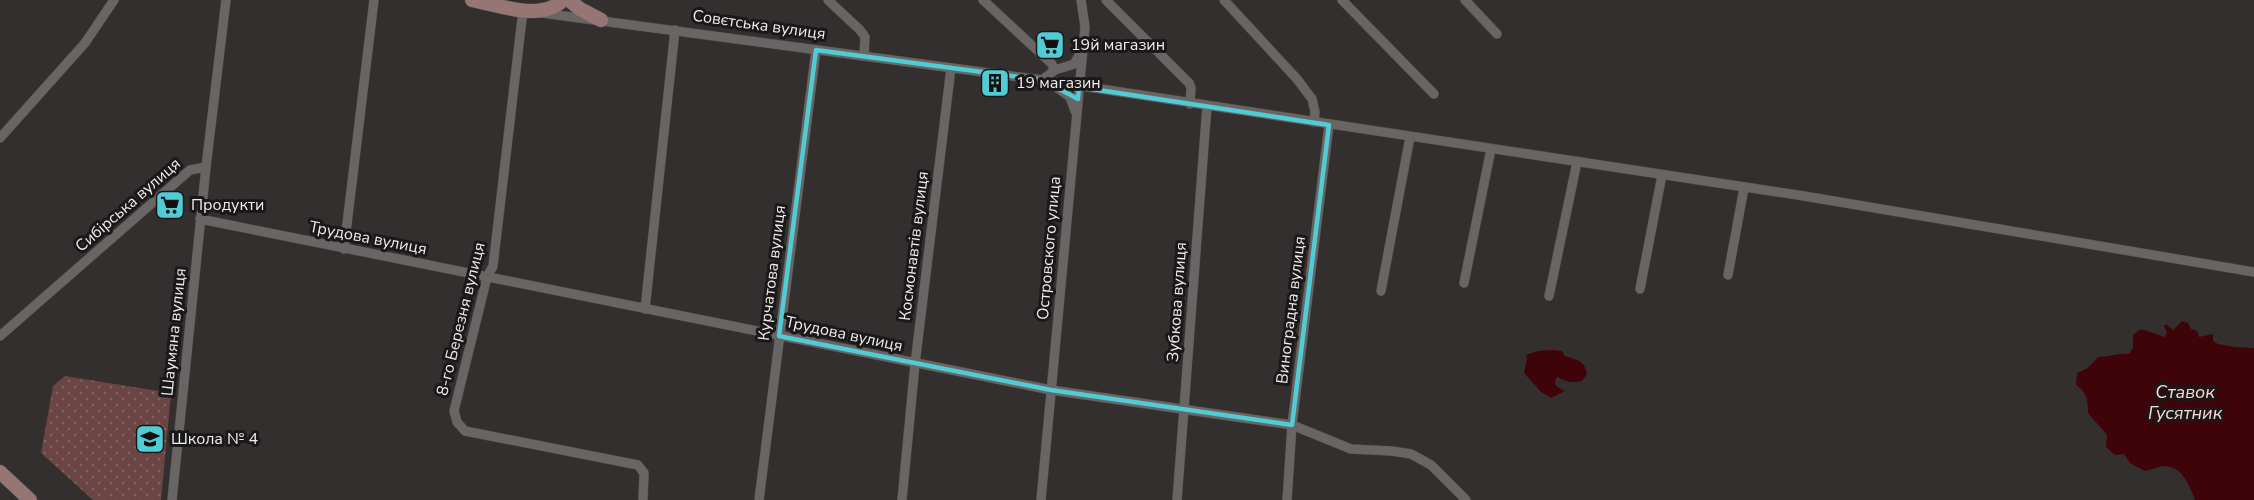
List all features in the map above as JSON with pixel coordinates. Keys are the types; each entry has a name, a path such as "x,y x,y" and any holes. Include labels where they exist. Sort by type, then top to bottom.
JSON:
{"street":[{"path":"0,138 85,43 114,0"},
{"name":"Сибірська вулиця","path":"0,336 190,170 206,167 226,0"},
{"path":"344,249 374,0"},
{"name":"Совєтська вулиця","path":"475,0 601,20 1042,80 1662,175 2254,272"},
{"path":"528,7 552,9 563,0"},
{"path":"569,0 580,9 601,20"},
{"path":"828,0 865,37 864,56"},
{"path":"983,0 1051,63 1055,70"},
{"name":"Островского улица","path":"1041,500 1085,27 1081,0"},
{"path":"1106,0 1189,83 1190,104"},
{"path":"1224,0 1312,99 1315,112 1314,122"},
{"path":"1342,0 1434,94"},
{"path":"1465,0 1497,34"},
{"name":"8-го Березня вулиця","path":"528,7 493,266 487,277 454,411 457,422 465,431 638,465 644,473 643,500"},
{"path":"645,309 675,30"},
{"path":"1076,122 1070,97 1063,90 1042,80 1055,70 1074,64 1083,49"},
{"name":"Курчатова вулиця","path":"759,500 816,50"},
{"name":"Космонавтів вулиця","path":"902,500 915,364 951,68"},
{"name":"Зубкова вулиця","path":"1177,500 1207,106"},
{"name":"Виноградна вулиця","path":"1287,500 1292,425 1329,125"},
{"path":"1382,291 1410,137"},
{"path":"1464,283 1491,149"},
{"path":"1549,296 1577,162"},
{"name":"Шаумяна вулиця","path":"172,500 206,167"},
{"path":"1640,289 1662,175"},
{"path":"1728,275 1744,188"},
{"name":"Трудова вулиця","path":"200,219 1051,390 1292,425 1350,448 1411,454 1431,465 1466,500"},
{"path":"0,472 30,500"}],"highlighted area":[{"path":"816,50 1042,80 1078,99 1079,87 1329,125 1292,425 1051,390 779,336"}],"shaded area":[{"path":"65,376 171,393 161,500 93,500 41,453 53,386"}],"water":[{"name":"Ставок Гусятник","path":"2182,321 2197,331 2199,337 2213,334 2213,341 2218,344 2254,348 2254,500 2195,500 2188,483 2176,469 2164,466 2145,471 2130,463 2124,454 2115,455 2106,447 2107,435 2088,413 2086,397 2076,385 2077,373 2088,368 2098,357 2129,354 2133,348 2133,335 2141,329 2165,337 2167,333 2164,326 2166,324 2173,330"},
{"path":"1552,350 1562,351 1565,356 1579,361 1587,374 1582,381 1578,382 1569,382 1557,377 1556,386 1565,391 1551,398 1541,392 1524,373 1526,355"}],"place":[{"name":"19й магазин","path":"1050,45"},
{"name":"19 магазин","path":"995,83"},
{"name":"Продукти","path":"170,205"},
{"name":"Школа № 4","path":"150,439"}]}
